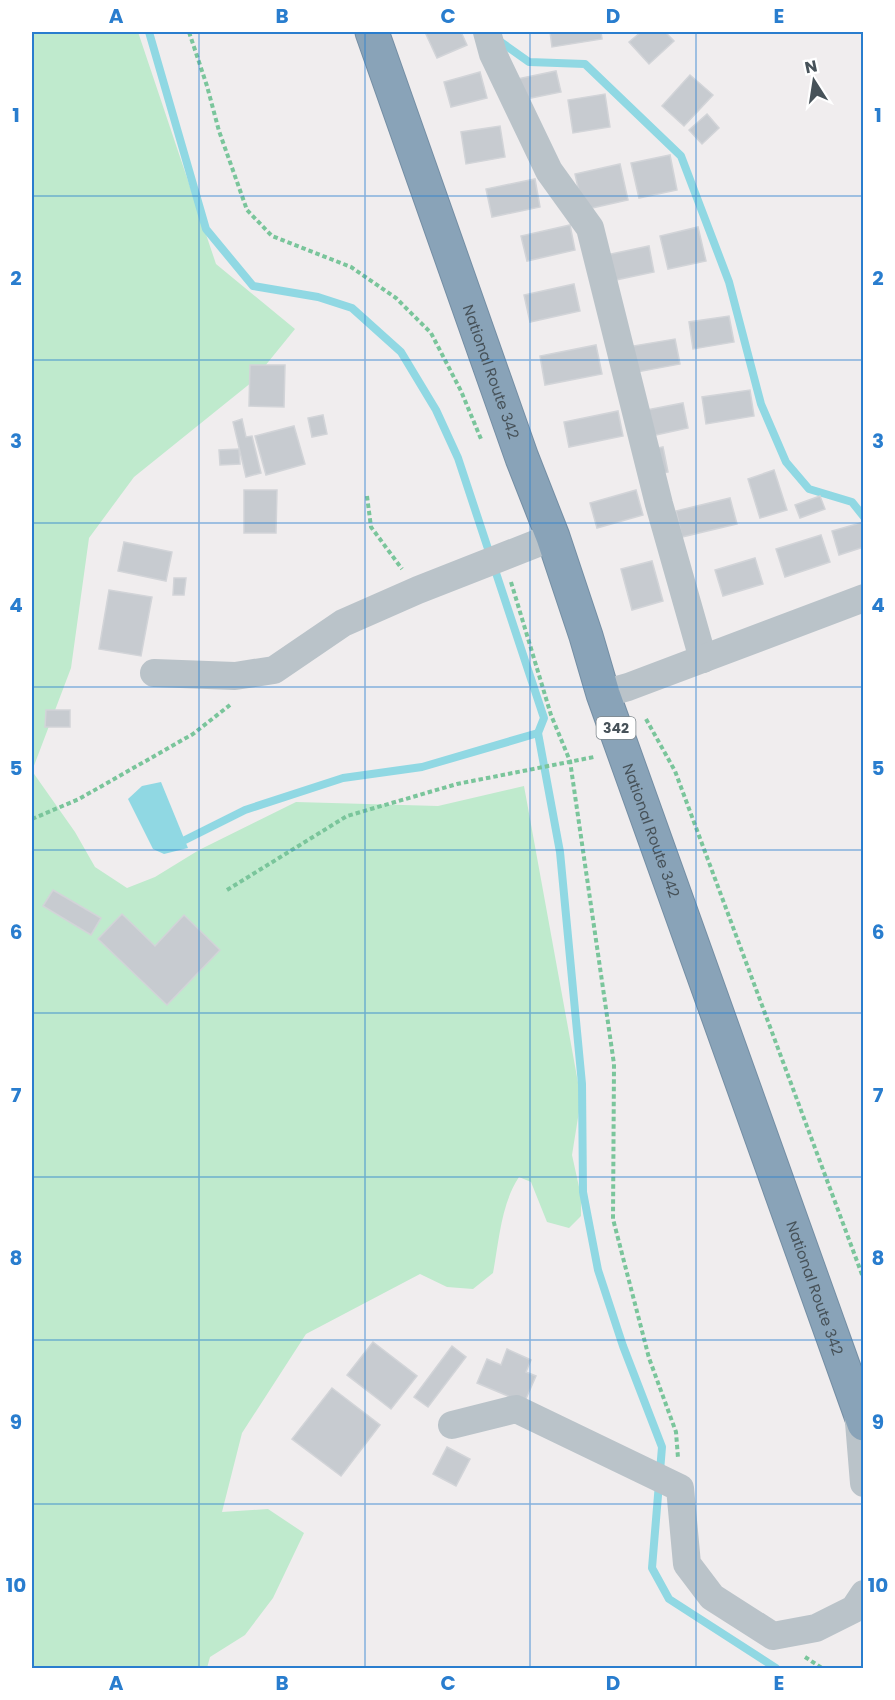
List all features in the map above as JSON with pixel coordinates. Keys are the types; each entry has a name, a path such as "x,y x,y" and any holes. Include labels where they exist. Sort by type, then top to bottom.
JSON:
{"highway":[{"name":"National Route 342","path":"372,32 522,458 553,537 586,636 615,690 625,753 862,1415"}],"street":[{"path":"487,32 493,54 549,171 590,228 656,492 703,659"},
{"path":"154,673 235,676 274,670 343,623 418,590 553,537"},
{"path":"615,690 864,598"},
{"path":"452,1425 516,1409 680,1488 687,1564 712,1597 773,1636 816,1628 854,1609 864,1594"},
{"path":"862,1415 864,1483"}],"path":[{"path":"189,32 219,131 247,210 272,236 351,267 396,298 431,333 461,391 485,449"},
{"path":"367,496 371,526 418,590"},
{"path":"503,557 551,714 570,761 615,1064 613,1219 649,1358 676,1432 680,1488"},
{"path":"615,690 675,771 864,1280"},
{"path":"32,819 79,799 193,734 238,699"},
{"path":"227,890 347,816 458,784 570,761 625,753"}],"green space":[{"path":"32,32 138,32 216,264 295,329 252,382 134,477 89,538 71,668 32,771"},
{"path":"32,771 75,832 95,867 127,888 155,877 199,850 296,802 438,806 524,786 581,1099 572,1155 581,1196 581,1216 569,1228 547,1222 531,1182 519,1177 504,1211 493,1273 473,1289 447,1287 420,1274 306,1334 242,1433 222,1512 268,1509 304,1533 273,1598 245,1635 210,1657 207,1668 32,1668"}],"water":[{"path":"161,782 188,848 164,854 153,849 128,799 142,786"}],"building":[{"path":"425,32 461,32 467,45 437,58"},
{"path":"550,32 601,32 602,39 552,47"},
{"path":"641,32 665,32 674,41 649,64 629,42"},
{"path":"556,71 561,92 521,100 517,79"},
{"path":"480,72 487,98 451,107 444,82"},
{"path":"690,75 713,95 684,126 662,106"},
{"path":"605,94 610,127 573,133 568,100"},
{"path":"707,114 719,128 702,144 689,130"},
{"path":"500,126 505,157 466,164 461,132"},
{"path":"670,155 677,190 639,198 631,163"},
{"path":"620,164 628,200 583,210 575,174"},
{"path":"535,179 540,207 492,217 486,189"},
{"path":"570,225 575,250 527,261 521,236"},
{"path":"698,227 706,261 668,269 660,236"},
{"path":"649,246 654,272 611,281 606,255"},
{"path":"574,284 580,311 530,322 524,295"},
{"path":"729,316 734,342 693,349 689,322"},
{"path":"675,339 680,364 632,373 627,347"},
{"path":"596,345 602,374 545,385 540,356"},
{"path":"250,365 285,365 284,407 249,406"},
{"path":"750,390 754,416 706,424 702,397"},
{"path":"683,403 688,428 642,438 636,412"},
{"path":"618,411 623,436 569,447 564,422"},
{"path":"323,415 327,434 312,437 308,418"},
{"path":"242,419 246,437 252,436 261,473 246,477 233,422"},
{"path":"294,426 305,464 266,475 255,436"},
{"path":"663,447 668,472 654,475 649,450"},
{"path":"239,449 240,464 220,465 219,450"},
{"path":"774,470 787,510 760,518 748,479"},
{"path":"244,490 277,490 276,533 244,533"},
{"path":"636,490 643,515 597,528 590,503"},
{"path":"820,496 825,509 800,518 795,505"},
{"path":"730,498 737,524 682,537 676,511"},
{"path":"864,522 864,547 839,555 832,531"},
{"path":"821,535 830,562 785,577 776,549"},
{"path":"124,542 172,552 166,581 118,571"},
{"path":"755,558 763,584 723,596 715,570"},
{"path":"652,561 663,601 632,610 621,569"},
{"path":"174,578 186,578 184,595 173,595"},
{"path":"109,590 152,597 141,656 99,649"},
{"path":"46,710 70,710 70,727 45,727"},
{"path":"53,890 101,918 91,935 43,906"},
{"path":"122,914 155,946 184,915 220,950 167,1005 98,939"},
{"path":"373,1342 417,1376 391,1409 347,1375"},
{"path":"452,1346 466,1357 428,1407 414,1397"},
{"path":"507,1349 531,1360 526,1372 536,1376 518,1417 502,1410 508,1396 477,1383 487,1359 501,1365"},
{"path":"332,1388 380,1425 341,1476 292,1439"},
{"path":"447,1447 470,1459 456,1486 433,1474"}],"waterway":[{"path":"149,32 206,229 253,286 318,297 352,308 401,352 436,410 458,458 544,718 538,733 560,852 582,1084 583,1192 598,1270 623,1346 662,1447 652,1568 669,1599 776,1668"},
{"path":"498,40 529,62 585,64 681,156 729,282 761,404 786,462 809,489 852,502 864,517"},
{"path":"185,840 245,810 343,778 422,767 538,733"}]}
